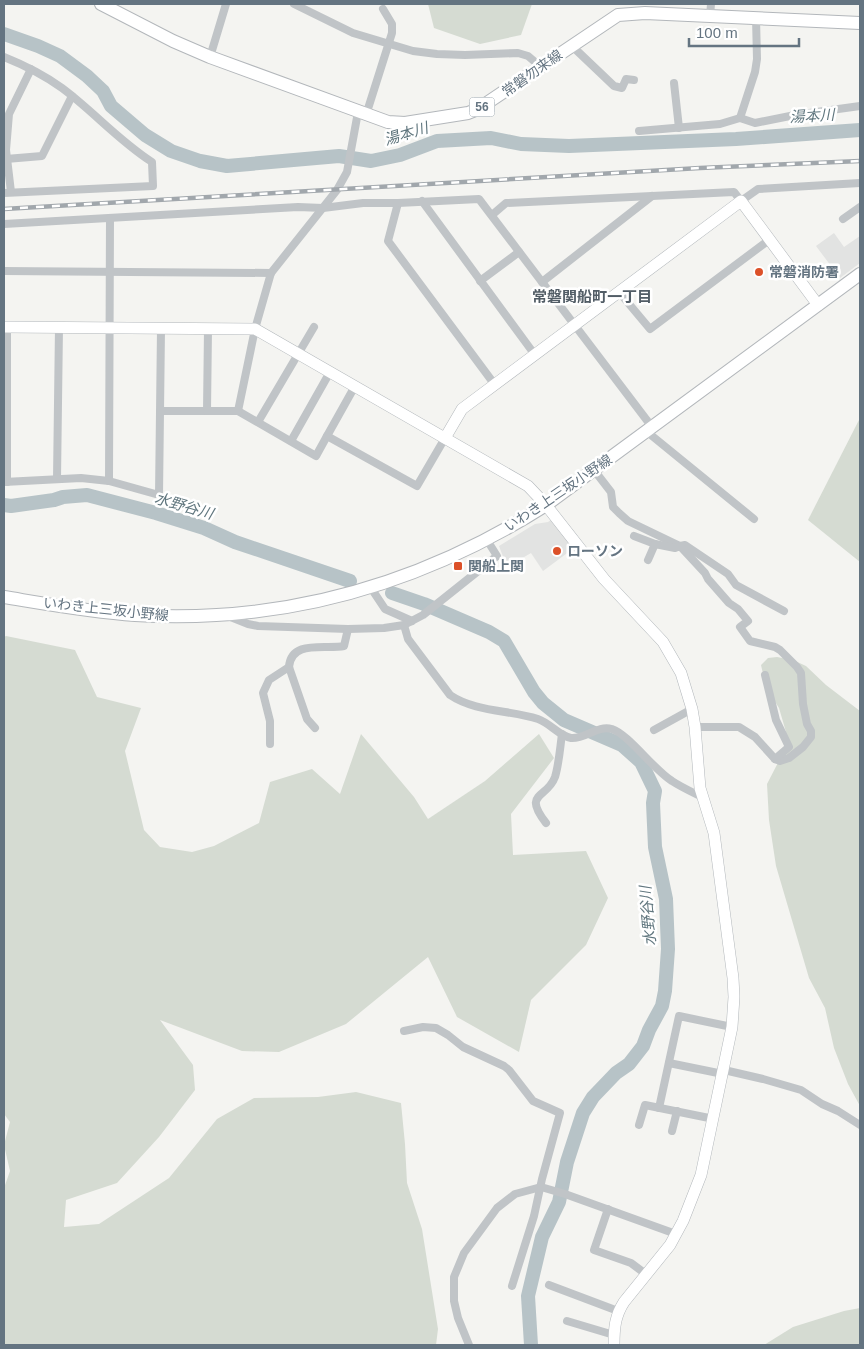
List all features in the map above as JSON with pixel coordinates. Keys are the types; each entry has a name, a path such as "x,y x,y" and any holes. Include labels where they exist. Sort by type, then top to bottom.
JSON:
{"main road":[{"name":"常磐勿来線","path":"101,4 173,41 210,57 362,114 396,123 468,113 491,102 618,15 711,10 756,18 860,23"},
{"name":"いわき上三坂小野線","path":"4,597 104,612 176,616 268,610 349,594 392,581 487,540 546,505 860,274"}],"street":[{"path":"210,57 226,4"},
{"path":"294,4 337,26 413,51 437,54 489,55 518,53 528,56 541,67"},
{"path":"238,411 255,329 271,273 337,190 347,172 352,142 392,34 392,24 383,9"},
{"path":"740,118 755,72 757,59 756,18"},
{"path":"572,46 614,86 622,88 626,79 634,80"},
{"path":"4,57 32,69 72,96 120,139 152,162 153,186 7,193 6,159 9,114 32,69"},
{"path":"674,83 679,128"},
{"path":"6,159 42,156 72,96"},
{"path":"639,131 720,124 740,118 754,123 794,115 860,106"},
{"path":"327,436 417,486 462,409 758,189 860,183"},
{"path":"492,216 506,204 734,192 818,305"},
{"path":"542,282 652,196"},
{"path":"4,224 298,207 323,208 363,203 479,199 575,325 649,429 754,519"},
{"path":"422,201 534,355"},
{"path":"398,203 388,241 495,385"},
{"path":"843,219 860,207"},
{"path":"109,481 110,218"},
{"path":"619,292 650,330 769,240"},
{"path":"480,281 520,252"},
{"path":"4,271 271,273"},
{"path":"160,329 161,411 158,495 109,481 81,478 5,482 6,327 255,329 528,486 546,505 604,579 663,642 681,673 692,709 698,776 702,797 714,833 733,978 732,1027 701,1175 676,1234 662,1256 618,1311 614,1323 614,1340 567,1321"},
{"path":"57,479 59,327"},
{"path":"258,422 314,327"},
{"path":"207,411 208,329"},
{"path":"291,441 330,372"},
{"path":"161,411 238,411 316,456 355,386"},
{"path":"594,470 611,492 613,507 618,513 628,521 680,546 705,573 729,604 738,609 748,621 740,627 750,641 780,650 797,666 801,673 803,704 811,737 803,747 789,758 780,761 775,759 755,737 739,727 695,727"},
{"path":"634,536 655,544 675,548 685,544 728,574 736,585 784,611"},
{"path":"224,614 258,626 348,629 384,628 404,625 424,615 497,556 487,540"},
{"path":"648,560 655,544"},
{"path":"371,588 385,608 412,621"},
{"path":"404,625 408,639 450,695 455,698 474,706 539,720 572,738 607,728 619,732 672,781 702,797"},
{"path":"270,744 270,721 263,693 269,680 288,667 292,657 304,648 344,646 348,629"},
{"path":"288,667 307,719 315,728"},
{"path":"765,675 776,720 789,747 775,759"},
{"path":"654,730 692,709"},
{"path":"546,823 537,811 536,801 538,796 554,779 562,734"},
{"path":"659,1108 679,1016 732,1027"},
{"path":"404,1031 429,1027 448,1035 463,1047 504,1066 533,1101 560,1113 534,1216 512,1286"},
{"path":"669,1063 763,1079 801,1090 822,1104 860,1124"},
{"path":"639,1125 645,1105 714,1119"},
{"path":"672,1131 677,1112"},
{"path":"469,1345 454,1302 454,1277 464,1253 497,1208 515,1194 541,1187 676,1234"},
{"path":"608,1210 594,1250 631,1263 647,1275"},
{"path":"550,1285 618,1311"}],"shaded area":[{"path":"428,4 532,4 521,35 480,44 434,28"},
{"path":"834,233 844,247 860,236 860,263 840,278 816,246"},
{"path":"860,418 860,562 808,520"},
{"path":"552,519 574,548 543,571 531,553 507,567 499,546 535,524 548,522"},
{"path":"4,637 75,650 97,697 141,708 125,751 144,830 160,847 192,852 214,846 259,823 270,782 312,769 340,794 361,734 414,797 428,819 485,781 539,734 554,758 511,814 513,855 586,851 608,898 586,945 531,1000 519,1052 457,1017 428,957 346,1024 279,1052 242,1051 160,1020 193,1065 195,1090 159,1137 117,1183 66,1200 64,1227 99,1224 169,1178 217,1119 254,1098 318,1097 356,1092 401,1103 407,1183 422,1229 438,1329 436,1345 4,1345 4,1188 10,1171 4,1145 10,1122 4,1114"},
{"path":"777,657 793,660 806,666 826,685 860,711 860,1106 848,1084 834,1048 825,1008 809,978 776,866 769,820 767,784 783,753 786,732 779,708 766,687 761,665 768,658"},
{"path":"860,1308 860,1345 764,1345 793,1327"}],"waterway":[{"name":"湯本川","path":"4,34 60,56 87,76 103,91 111,106 145,135 171,151 200,161 227,166 339,156 371,161 400,155 437,141 491,138 521,144 569,146 736,139 860,130"},
{"name":"水野谷川","path":"4,505 11,506 87,495 204,528 235,542 350,581"},
{"name":"水野谷川","path":"392,593 424,604 489,632 504,641 534,692 543,703 564,720 622,745 641,762 655,791 653,803 655,847 666,899 668,949 662,1006 643,1046 629,1064 616,1073 593,1097 583,1113 567,1162 559,1202 542,1237 528,1296 531,1345"}],"railway":[{"path":"4,209 700,168 860,161"}],"place":[{"name":"常磐消防署","path":"759,272"},
{"name":"ローソン","path":"557,551"},
{"name":"関船上関","path":"458,566"}],"district":[{"name":"常磐関船町一丁目","path":"592,297"}]}
